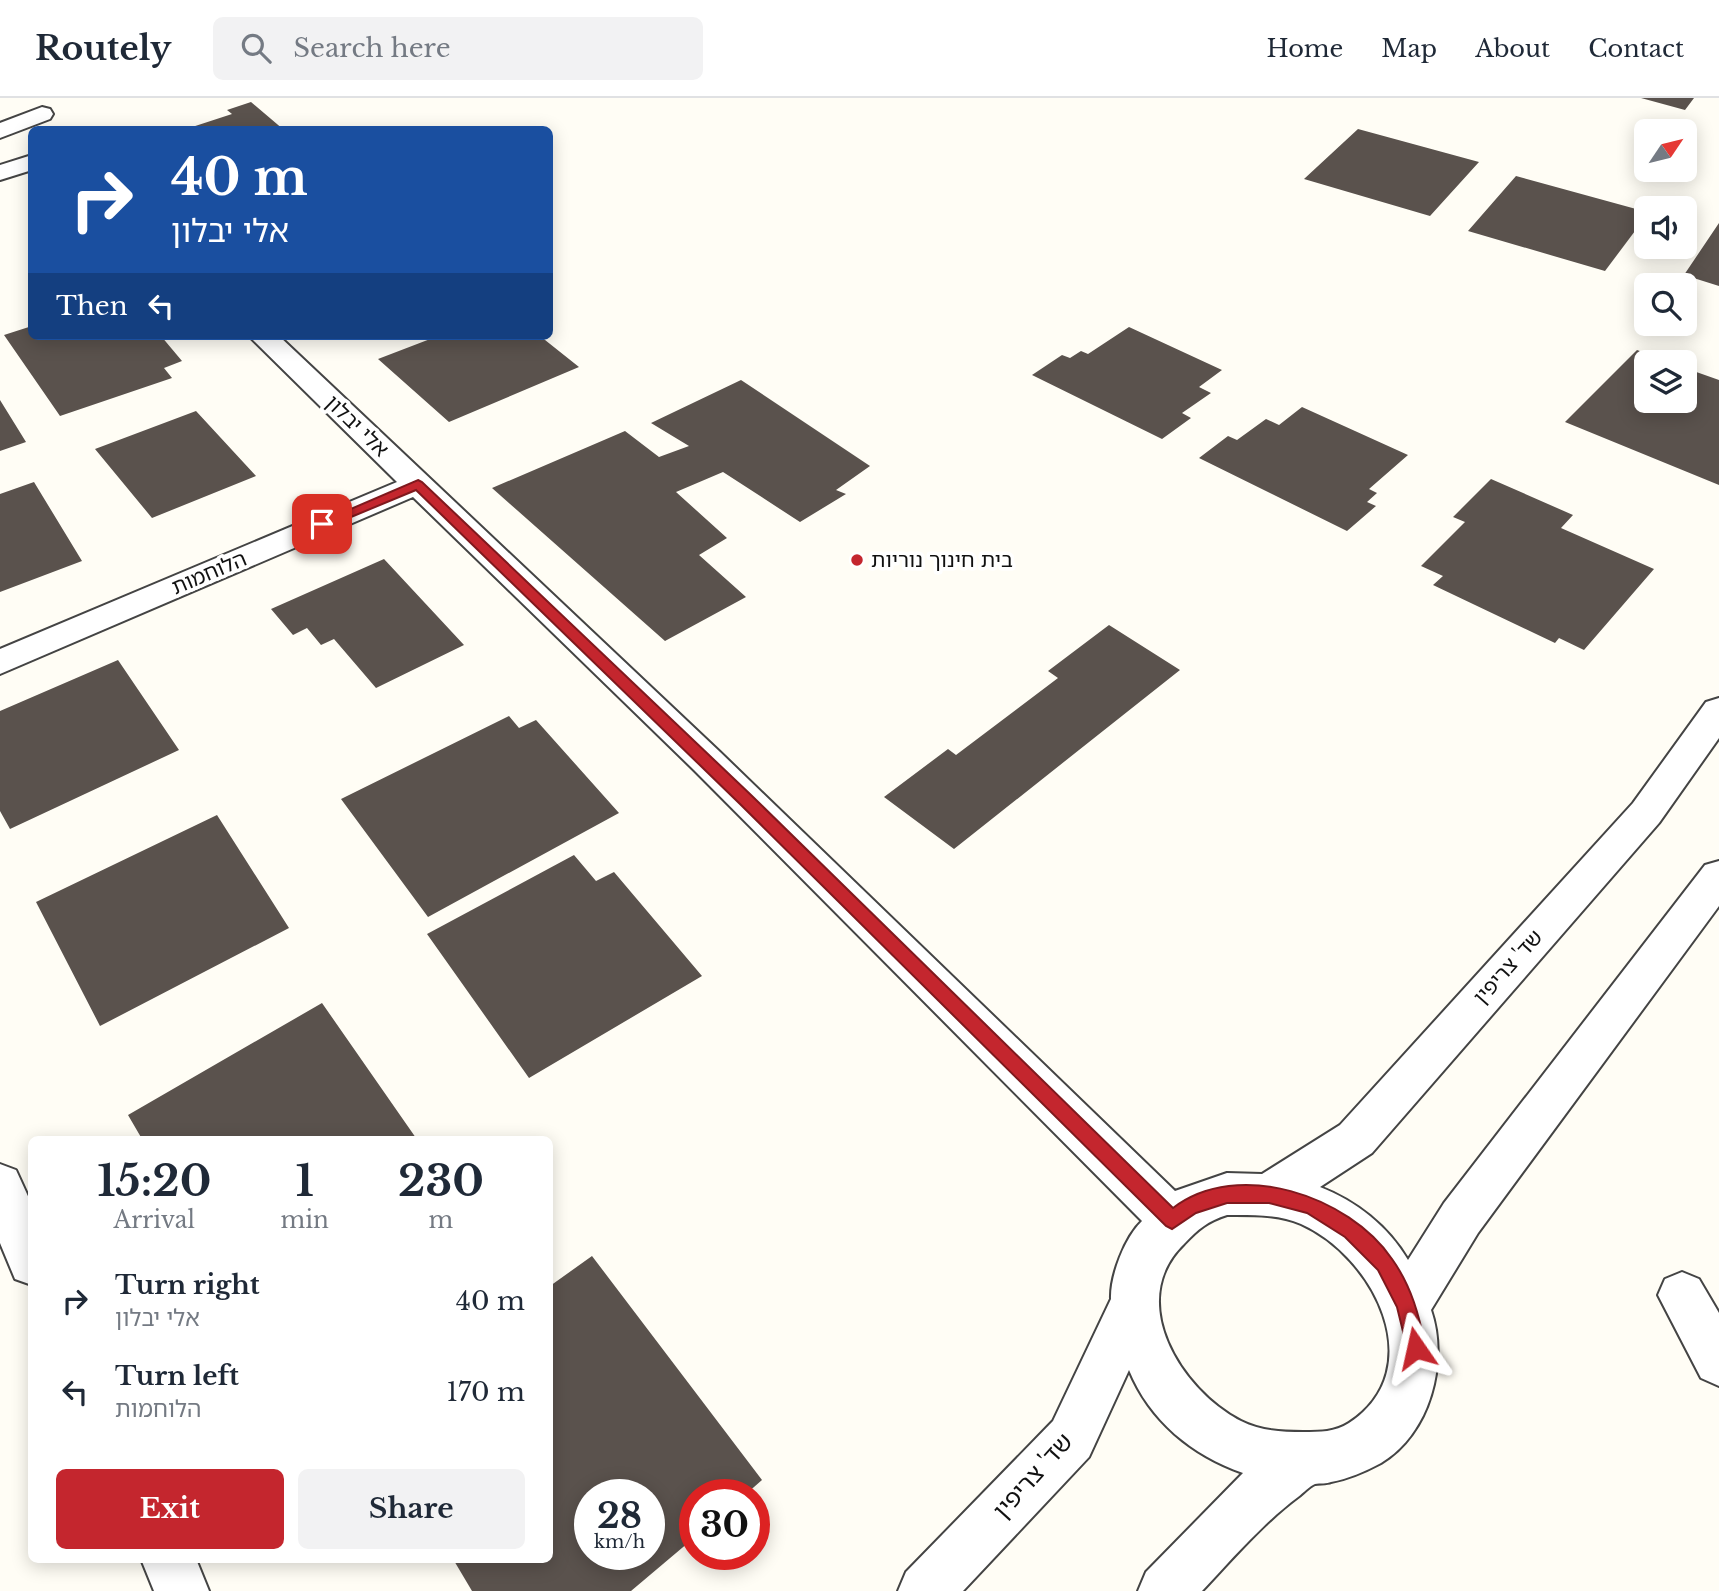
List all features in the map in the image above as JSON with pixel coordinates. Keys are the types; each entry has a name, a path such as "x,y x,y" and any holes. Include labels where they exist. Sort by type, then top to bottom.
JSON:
{"street":[{"path":"0,131 42,114"},
{"path":"0,173 28,163"},
{"name":"אלי יבלון","path":"267,340 746,800 1172,1220"},
{"name":"הלוחמות","path":"0,662 418,484"},
{"name":"שד' צריפין","path":"1269,1194 1356,1139 1646,813 1719,711"},
{"path":"1407,1305 1461,1218 1719,876"},
{"path":"0,1185 28,1253"},
{"path":"1227,1194 1269,1194 1312,1206 1352,1231 1385,1264 1407,1305 1416,1348 1409,1393 1385,1429 1348,1454 1302,1462 1252,1455 1205,1431 1167,1394 1142,1351 1133,1306 1140,1265 1160,1231 1190,1206 1227,1194"},
{"path":"1682,1295 1719,1361"},
{"name":"שד' צריפין","path":"925,1591 1072,1439 1133,1306"},
{"path":"1165,1591 1252,1499 1302,1462"},
{"path":"170,1563 182,1591"}],"building":[{"path":"1641,98 1694,98 1685,110"},
{"path":"251,102 279,126 195,126 232,114 227,110"},
{"path":"1358,129 1479,162 1430,216 1304,179"},
{"path":"1516,176 1634,208 1634,232 1605,271 1468,231"},
{"path":"1719,223 1719,286 1697,279 1697,273 1685,273"},
{"path":"28,327 28,340 164,340 182,361 164,368 172,378 60,416 4,335"},
{"path":"1129,327 1222,370 1199,387 1211,393 1182,413 1191,418 1162,439 1032,375 1062,355 1070,358 1081,351 1088,354"},
{"path":"428,340 545,340 579,367 449,422 378,359"},
{"path":"1634,353 1634,413 1697,413 1697,372 1719,380 1719,485 1565,422"},
{"path":"741,380 870,466 836,490 846,494 800,522 723,472 676,492 727,538 699,555 746,597 665,641 492,488 625,431 659,457 689,446 651,423"},
{"path":"0,400 26,442 0,451"},
{"path":"1302,407 1408,455 1369,489 1377,493 1367,502 1376,506 1347,531 1199,458 1228,436 1237,440 1266,419 1279,425"},
{"path":"196,411 256,476 152,518 95,449"},
{"path":"1491,479 1573,515 1561,528 1654,569 1584,650 1559,638 1555,643 1433,585 1443,576 1421,566 1465,522 1453,517"},
{"path":"34,482 82,561 0,592 0,494"},
{"path":"384,559 464,645 376,688 334,639 321,645 307,628 293,635 271,609"},
{"path":"1109,625 1180,670 954,849 884,797 948,749 956,755 1058,678 1048,671"},
{"path":"118,660 179,750 10,829 0,811 0,711"},
{"path":"509,716 519,728 536,720 619,813 428,917 341,799"},
{"path":"217,815 289,928 100,1026 36,902"},
{"path":"574,855 596,881 614,872 702,976 529,1078 427,934"},
{"path":"322,1003 415,1136 140,1136 128,1115"},
{"path":"592,1256 761,1479 679,1479 679,1550 665,1562 665,1479 574,1479 574,1570 656,1570 631,1591 472,1591 455,1563 553,1563 553,1284"}],"place":[{"name":"בית חינוך נוריות","path":"857,560"}],"route":[{"path":"322,524 418,484 1079,1125 1172,1220 1190,1206 1227,1194 1269,1194 1312,1206 1352,1231 1385,1264 1407,1305 1416,1348"}]}
